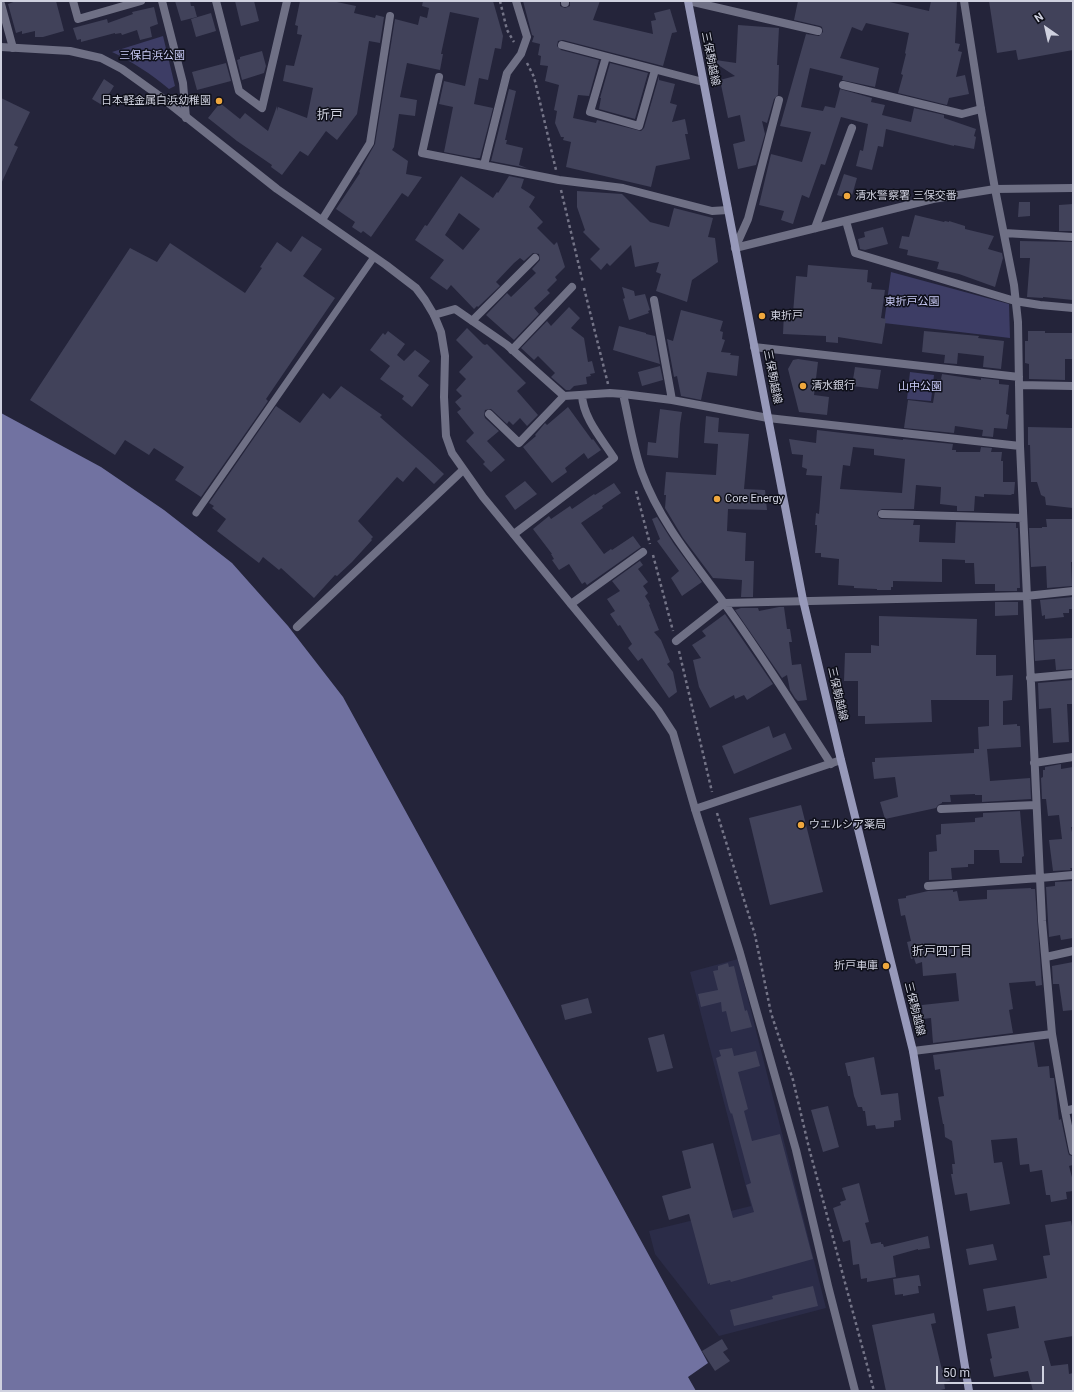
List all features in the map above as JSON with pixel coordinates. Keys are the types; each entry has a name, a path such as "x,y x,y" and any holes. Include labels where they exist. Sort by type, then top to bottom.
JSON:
{"main road":[{"name":"三保駒越線","path":"688,1 803,600 913,1051 969,1391"}],"street":[{"path":"73,1 78,19 141,1"},
{"path":"162,1 183,83 186,118"},
{"path":"216,1 239,91 262,108 287,1"},
{"path":"484,165 506,73 521,54 527,37 516,1"},
{"path":"688,1 818,31"},
{"path":"964,1 981,109 1016,301 1018,322 1020,446 1040,878 1052,1034 1069,1110 1073,1151"},
{"path":"2,8 13,48"},
{"path":"322,220 370,143 390,16"},
{"path":"562,45 703,82"},
{"path":"1,48 70,51 101,58 122,69 277,190 322,220 416,288 425,300 434,315 441,332 445,356 444,397 446,436 452,453 463,470 658,710 674,733 695,809 740,953 796,1150 828,1286 855,1391"},
{"path":"606,57 590,112 639,126 655,70"},
{"path":"439,77 422,153 559,180 622,188 712,211 728,210"},
{"path":"843,85 962,114 981,109"},
{"path":"735,248 748,219 779,100"},
{"path":"815,228 852,128"},
{"path":"735,248 933,199 995,189 1073,188"},
{"path":"846,220 855,253 1016,301 1040,306 1073,308"},
{"path":"1004,233 1073,237"},
{"path":"472,321 535,258"},
{"path":"512,350 572,287"},
{"path":"654,300 672,400"},
{"path":"434,315 455,309 512,350 564,396"},
{"path":"754,347 1019,381 1073,386"},
{"path":"489,414 518,443 564,396 610,393 672,400 768,418 1020,446"},
{"path":"623,394 642,473 660,511 688,554 774,675 831,764"},
{"path":"514,534 614,458 589,419 582,403 582,395"},
{"path":"298,627 463,470"},
{"path":"882,514 1023,518"},
{"path":"571,604 643,552"},
{"path":"676,641 724,603 1026,596 1073,591"},
{"path":"1030,678 1073,674"},
{"path":"1034,763 1073,757"},
{"path":"695,809 841,760"},
{"path":"941,809 1036,805"},
{"path":"928,886 1073,875"},
{"path":"1046,957 1073,952"},
{"path":"913,1051 1052,1034"}],"lane":[{"path":"196,513 374,257"}],"path":[{"path":"500,1 507,30 534,77 594,332 610,393"},
{"path":"636,491 676,641 714,803 755,935 771,1013 793,1080 809,1148 874,1391"}],"shaded area":[{"path":"1,413 101,467 164,510 232,563 288,626 343,697 708,1363 688,1377 696,1391 1,1391"},
{"path":"738,959 826,1308 719,1336 655,1254 649,1231 751,1206 690,972"}],"green space":[{"name":"三保白浜公園","path":"163,36 175,86 169,89 142,69 112,52"},
{"name":"東折戸公園","path":"891,272 1009,304 1010,338 884,323"},
{"name":"山中公園","path":"910,372 934,375 931,401 907,399"}],"building":[{"path":"16,1 56,1 64,31 43,37 35,37 35,31 22,34 22,31 16,33 8,4"},
{"path":"175,1 190,1 191,6 194,6 197,17 181,21"},
{"path":"235,1 254,1 259,21 241,26"},
{"path":"300,1 332,1 356,6 354,13 375,18 376,15 384,17 380,43 369,41 357,114 337,140 326,131 308,156 300,151 282,175 271,167 272,165 237,141 208,118 220,103 240,119 245,113 268,131 277,106 278,111 278,107 307,118 313,88 283,81 286,65 294,66 302,35 297,34 298,26 295,25"},
{"path":"423,1 493,1 503,36 501,49 495,48 488,80 479,78 474,104 493,108 480,158 444,152 453,107 439,104 444,81 465,86 479,18 450,12 441,54 443,54 440,70 407,63 400,97 417,100 415,116 399,114 394,147 392,150 408,161 406,174 422,177 408,197 402,193 371,237 363,231 361,233 352,227 355,222 336,209 360,173 359,172 375,144 395,19 418,25 420,16 427,18 429,8 422,6"},
{"path":"523,1 560,1 560,6 565,8 570,6 570,1 600,1 593,20 653,34 651,21 656,20 654,13 670,9 677,32 672,33 663,66 563,40 558,41 557,46 561,50 599,60 589,96 578,95 573,118 596,123 597,120 641,131 644,128 659,76 659,80 675,84 670,103 677,105 672,122 685,119 688,134 685,134 690,159 656,166 651,187 566,167 571,142 563,140 564,137 561,137 555,123 557,111 554,110 559,85 545,81 548,66 540,65 541,56 538,55 540,44 532,42 534,36 532,35"},
{"path":"798,1 885,1 929,11 931,1 957,2 955,43 960,44 958,51 962,52 956,77 965,75 969,94 949,98 947,105 898,93 903,75 901,74 909,33 866,23 862,31 852,27 840,58 879,68 875,87 842,80 843,76 810,68 801,107 823,111 825,106 835,108 840,89 872,98 871,102 885,105 882,115 911,122 914,108 944,115 944,118 976,129 974,136 976,137 974,149 954,146 886,129 883,147 878,146 872,170 856,166 860,150 863,151 868,124 841,117 825,165 821,164 809,198 802,195 793,224 781,220 784,211 759,205 771,154 802,162 811,132 780,126 806,34 819,36 823,32 822,27 820,26 794,20"},
{"path":"989,1 1073,1 1073,50 1018,60 1016,50 997,53"},
{"path":"154,7 158,24 150,27 152,37 140,40 137,30 122,35 121,33 115,33 81,42 81,39 77,40 73,28 107,19 108,23 133,14 132,12"},
{"path":"211,13 216,31 196,37 191,19"},
{"path":"738,25 779,28 777,65 779,65 778,95 774,99 767,123 762,121 765,134 756,165 738,169 733,144 745,141 740,115 728,118 720,80 735,76 709,59 736,63"},
{"path":"262,51 266,66 264,73 242,80 237,60 240,59 240,57"},
{"path":"226,63 231,81 197,90 192,72"},
{"path":"610,63 648,73 635,119 599,109 600,98"},
{"path":"104,79 114,86 102,105 92,99"},
{"path":"509,89 516,91 505,140 507,140 506,144 523,148 519,165 527,168 491,161"},
{"path":"1,98 30,112 14,145 18,147 1,184"},
{"path":"844,174 857,178 851,199 837,195"},
{"path":"461,176 493,198 509,176 524,179 521,188 535,197 529,207 543,222 537,228 554,245 557,242 565,267 555,277 557,280 547,290 550,293 534,308 539,314 514,340 486,315 507,293 511,297 536,273 532,269 540,260 539,254 533,253 524,261 520,258 514,263 496,282 500,286 474,309 451,285 447,290 430,278 444,260 415,240 425,225 427,226","holes":["459,213 480,229 463,250 445,235"]},
{"path":"577,191 622,194 650,222 669,227 674,208 713,218 708,237 715,238 718,262 692,280 687,302 656,291 661,274 656,272 659,262 635,267 631,245 610,266 607,263 601,270 590,259 600,249 583,232 585,230 577,207"},
{"path":"1019,202 1030,202 1030,216 1018,217"},
{"path":"1073,204 1073,231 1059,231 1059,205"},
{"path":"915,215 944,222 949,221 965,226 965,229 994,236 988,249 1002,253 1003,258 995,287 959,274 937,269 939,262 907,255 908,250 899,248 902,236 909,237"},
{"path":"883,227 888,244 865,250 860,249 858,239 865,237 864,232"},
{"path":"302,236 322,249 303,276 335,298 266,399 268,401 201,497 175,480 184,467 154,448 149,455 125,440 115,455 30,400 130,248 157,262 170,243 245,293 277,242 291,252"},
{"path":"1020,241 1073,242 1073,300 1027,297 1030,258 1020,258"},
{"path":"808,265 868,270 867,282 872,283 871,289 885,290 881,318 886,319 882,344 838,337 838,343 826,342 826,336 783,334 784,312 793,313 796,276 807,277"},
{"path":"622,287 634,291 635,296 645,294 650,310 648,311 649,313 629,320 623,299 625,298"},
{"path":"569,307 580,318 571,328 584,338 588,362 592,361 595,373 586,377 587,384 574,386 570,390 566,390 551,377 555,373 538,356 534,360 521,348 547,321 551,326"},
{"path":"681,310 723,321 720,331 723,332 722,339 725,340 721,352 739,356 737,376 707,372 701,400 681,396 677,376 674,377 667,339 673,341"},
{"path":"619,326 655,336 660,364 613,350"},
{"path":"467,328 483,344 487,344 526,383 517,391 538,415 527,426 520,418 513,425 509,421 507,424 491,409 485,410 485,418 499,431 487,441 505,460 491,472 483,464 485,462 466,441 474,433 457,412 461,409 455,402 462,396 456,390 466,379 459,372 473,357 456,340"},
{"path":"388,331 405,344 397,355 404,361 415,350 430,361 418,376 429,385 412,407 402,399 404,396 380,379 390,366 370,350 383,333 385,335"},
{"path":"924,331 979,336 978,338 1004,341 1001,369 983,367 984,356 958,353 957,364 944,363 945,355 922,352"},
{"path":"1028,331 1045,331 1045,333 1073,333 1072,359 1065,359 1065,380 1029,379 1029,364 1025,363 1025,341 1028,341"},
{"path":"798,359 818,362 814,395 829,397 827,415 799,412 788,369 793,360"},
{"path":"660,366 663,380 642,386 638,372"},
{"path":"855,367 881,370 878,389 852,386"},
{"path":"942,374 981,380 981,378 999,380 999,384 1009,385 1006,414 1009,415 1007,429 994,428 993,437 982,436 983,430 955,426 954,433 904,428 908,400 933,403 937,379 941,379"},
{"path":"341,386 382,415 380,417 444,474 434,484 416,467 403,482 397,477 358,521 373,537 371,539 372,540 352,562 337,576 335,575 314,598 281,568 279,570 263,557 259,563 217,531 226,519 212,508 214,506 209,503 276,406 300,423 323,393 330,399"},
{"path":"568,407 601,450 588,459 584,453 565,468 567,472 552,483 523,447 536,436 535,435 545,423 547,425"},
{"path":"660,409 682,412 678,458 647,455 648,442 656,443"},
{"path":"706,416 719,418 718,432 749,434 744,489 765,490 767,510 728,509 727,531 746,533 745,561 754,561 753,597 741,597 742,580 713,578 683,538 665,508 666,495 664,495 666,472 716,475 718,444 704,443"},
{"path":"1028,427 1073,428 1073,508 1046,505 1045,497 1041,495 1037,482 1031,482"},
{"path":"817,430 953,444 952,450 956,450 956,452 980,452 981,447 992,448 991,452 1002,452 1001,461 1003,461 1003,482 1015,482 1014,494 984,494 984,497 975,496 974,511 957,511 957,506 940,504 941,487 916,485 914,509 882,509 878,511 877,514 881,519 914,520 913,525 920,525 919,542 955,543 956,522 1016,523 1016,528 1018,528 1020,588 1017,588 1017,591 995,591 995,584 975,584 974,563 965,563 965,560 942,559 942,582 893,581 893,587 891,587 891,590 854,588 854,586 838,585 839,559 821,557 821,553 815,553 817,529 817,525 815,525 816,513 819,514 822,476 806,475 807,469 802,467 803,455 792,454 789,439 816,443","holes":["853,447 874,449 874,455 905,459 902,493 840,489 843,465 850,466"]},
{"path":"525,481 537,494 515,510 505,496"},
{"path":"614,483 621,493 581,523 604,554 633,536 641,547 587,585 585,582 582,584 569,564 559,570 552,560 554,559 552,554 533,529 549,516 551,519 570,506 572,509"},
{"path":"657,517 674,544 702,582 682,596 671,578 679,571 657,541 660,539 652,519"},
{"path":"1046,519 1073,519 1073,562 1071,562 1072,586 1047,588 1046,566 1031,567 1029,528 1047,527"},
{"path":"641,560 640,561 643,565 638,569 648,582 643,586 648,593 645,596 650,604 649,605 659,630 654,632 661,640 670,662 667,664 673,672 677,692 669,698 642,658 638,661 628,648 632,644 620,625 618,626 610,614 615,611 607,599 620,591 612,581"},
{"path":"1073,597 1073,609 1069,609 1069,613 1063,613 1064,617 1045,619 1045,615 1042,616 1040,600"},
{"path":"995,602 1018,602 1018,615 995,616"},
{"path":"784,607 787,629 790,629 792,642 789,642 792,665 801,664 807,700 798,701 795,698 790,690 787,675 782,678 735,610 741,608 758,608 759,611"},
{"path":"725,614 773,684 747,700 744,695 735,699 734,695 710,708 699,687 693,660 701,658 692,645 706,636 702,631"},
{"path":"879,616 977,619 976,655 996,655 996,676 1013,675 1012,700 1003,701 1003,725 1017,724 1017,726 1020,726 1021,747 987,749 990,781 1030,778 1031,799 982,802 982,795 950,795 951,802 942,802 936,808 885,819 880,802 898,797 895,777 874,779 872,762 875,762 875,758 974,753 974,749 979,749 978,727 989,726 989,700 931,700 932,722 865,724 865,716 858,716 858,681 844,681 845,653 871,653 871,645 879,646"},
{"path":"1073,638 1073,669 1056,670 1055,659 1035,661 1034,640"},
{"path":"1073,680 1073,704 1067,704 1069,742 1053,743 1051,708 1039,709 1038,683"},
{"path":"769,726 773,738 785,733 792,749 734,774 722,746"},
{"path":"1061,764 1061,769 1073,767 1073,827 1071,827 1073,837 1073,868 1070,868 1071,870 1053,871 1049,840 1062,839 1059,815 1048,816 1046,799 1042,799 1041,778 1043,777 1043,770 1045,770 1045,767"},
{"path":"801,805 823,892 770,905 749,818"},
{"path":"1020,811 1024,856 1022,857 1022,863 1000,863 999,850 974,850 974,864 968,864 968,867 951,868 952,879 929,880 929,852 937,851 936,835 941,834 941,824 975,822 975,818 983,817 983,813"},
{"path":"1072,881 1073,938 1061,940 1060,935 1049,937 1046,887 1055,886 1055,882"},
{"path":"1035,889 1042,985 1036,986 1035,981 1009,983 1013,1009 1009,1010 1013,1033 933,1043 931,1018 923,1019 922,1005 959,1001 956,973 923,976 922,962 916,964 914,958 911,959 907,942 911,941 905,915 901,916 898,899 928,891 953,890 953,892 957,891 959,901 987,899 987,890"},
{"path":"1073,962 1073,1010 1063,1011 1059,984 1053,984 1052,966"},
{"path":"728,963 729,967 734,966 745,1011 747,1010 752,1027 731,1032 726,1011 722,1012 721,1002 701,1007 698,994 718,990 713,971 718,970 718,966"},
{"path":"588,998 592,1013 565,1020 561,1005"},
{"path":"664,1034 673,1068 657,1072 648,1038"},
{"path":"1034,1042 1038,1067 1049,1066 1050,1078 1054,1078 1059,1120 1061,1119 1069,1155 1073,1156 1073,1165 1069,1166 1073,1181 1073,1191 1066,1192 1067,1199 1051,1202 1050,1195 1046,1195 1042,1170 1030,1172 1029,1164 1020,1165 1017,1138 991,1140 994,1163 1002,1162 1010,1204 970,1211 967,1193 955,1195 951,1174 953,1174 952,1164 955,1164 952,1141 945,1137 944,1124 938,1097 944,1096 940,1069 935,1070 933,1055"},
{"path":"732,1048 734,1056 756,1051 760,1066 738,1072 748,1109 744,1111 752,1141 780,1134 813,1259 731,1282 730,1280 710,1285 710,1283 708,1284 689,1214 669,1220 662,1196 691,1188 682,1151 713,1143 733,1218 754,1212 746,1185 751,1183 732,1113 731,1114 729,1109 716,1058 721,1056 719,1050"},
{"path":"874,1057 881,1095 898,1093 901,1120 894,1121 894,1127 876,1129 875,1125 867,1126 865,1111 863,1111 862,1107 858,1107 850,1076 848,1076 845,1063"},
{"path":"828,1106 839,1147 823,1152 811,1110"},
{"path":"859,1183 869,1222 865,1223 871,1244 881,1242 884,1247 928,1236 930,1248 918,1249 893,1256 896,1277 867,1282 867,1278 861,1279 859,1264 853,1265 850,1240 843,1242 833,1208 841,1205 840,1202 846,1200 842,1188"},
{"path":"1071,1221 1073,1232 1073,1336 1044,1341 1051,1366 1068,1364 1069,1374 1073,1373 1073,1391 1033,1391 1028,1371 994,1377 987,1334 1019,1328 1015,1306 987,1311 983,1289 1047,1278 1043,1256 1050,1255 1045,1225"},
{"path":"993,1244 997,1260 969,1265 966,1249"},
{"path":"919,1275 921,1286 918,1286 919,1293 903,1296 903,1294 895,1295 893,1279"},
{"path":"813,1286 818,1306 734,1326 730,1310 773,1299 772,1296"},
{"path":"934,1313 936,1323 931,1324 942,1370 947,1369 950,1381 944,1382 945,1389 936,1391 886,1391 872,1325"},
{"path":"722,1339 728,1349 723,1352 730,1361 715,1371 702,1351"}],"place":[{"name":"日本軽金属白浜幼稚園","path":"219,101"},
{"name":"清水警察署 三保交番","path":"847,196"},
{"name":"東折戸","path":"762,316"},
{"name":"清水銀行","path":"803,386"},
{"name":"Core Energy","path":"717,499"},
{"name":"ウエルシア薬局","path":"801,825"},
{"name":"折戸車庫","path":"886,966"}],"district":[{"name":"折戸","path":"330,116"},
{"name":"折戸四丁目","path":"942,952"}]}
